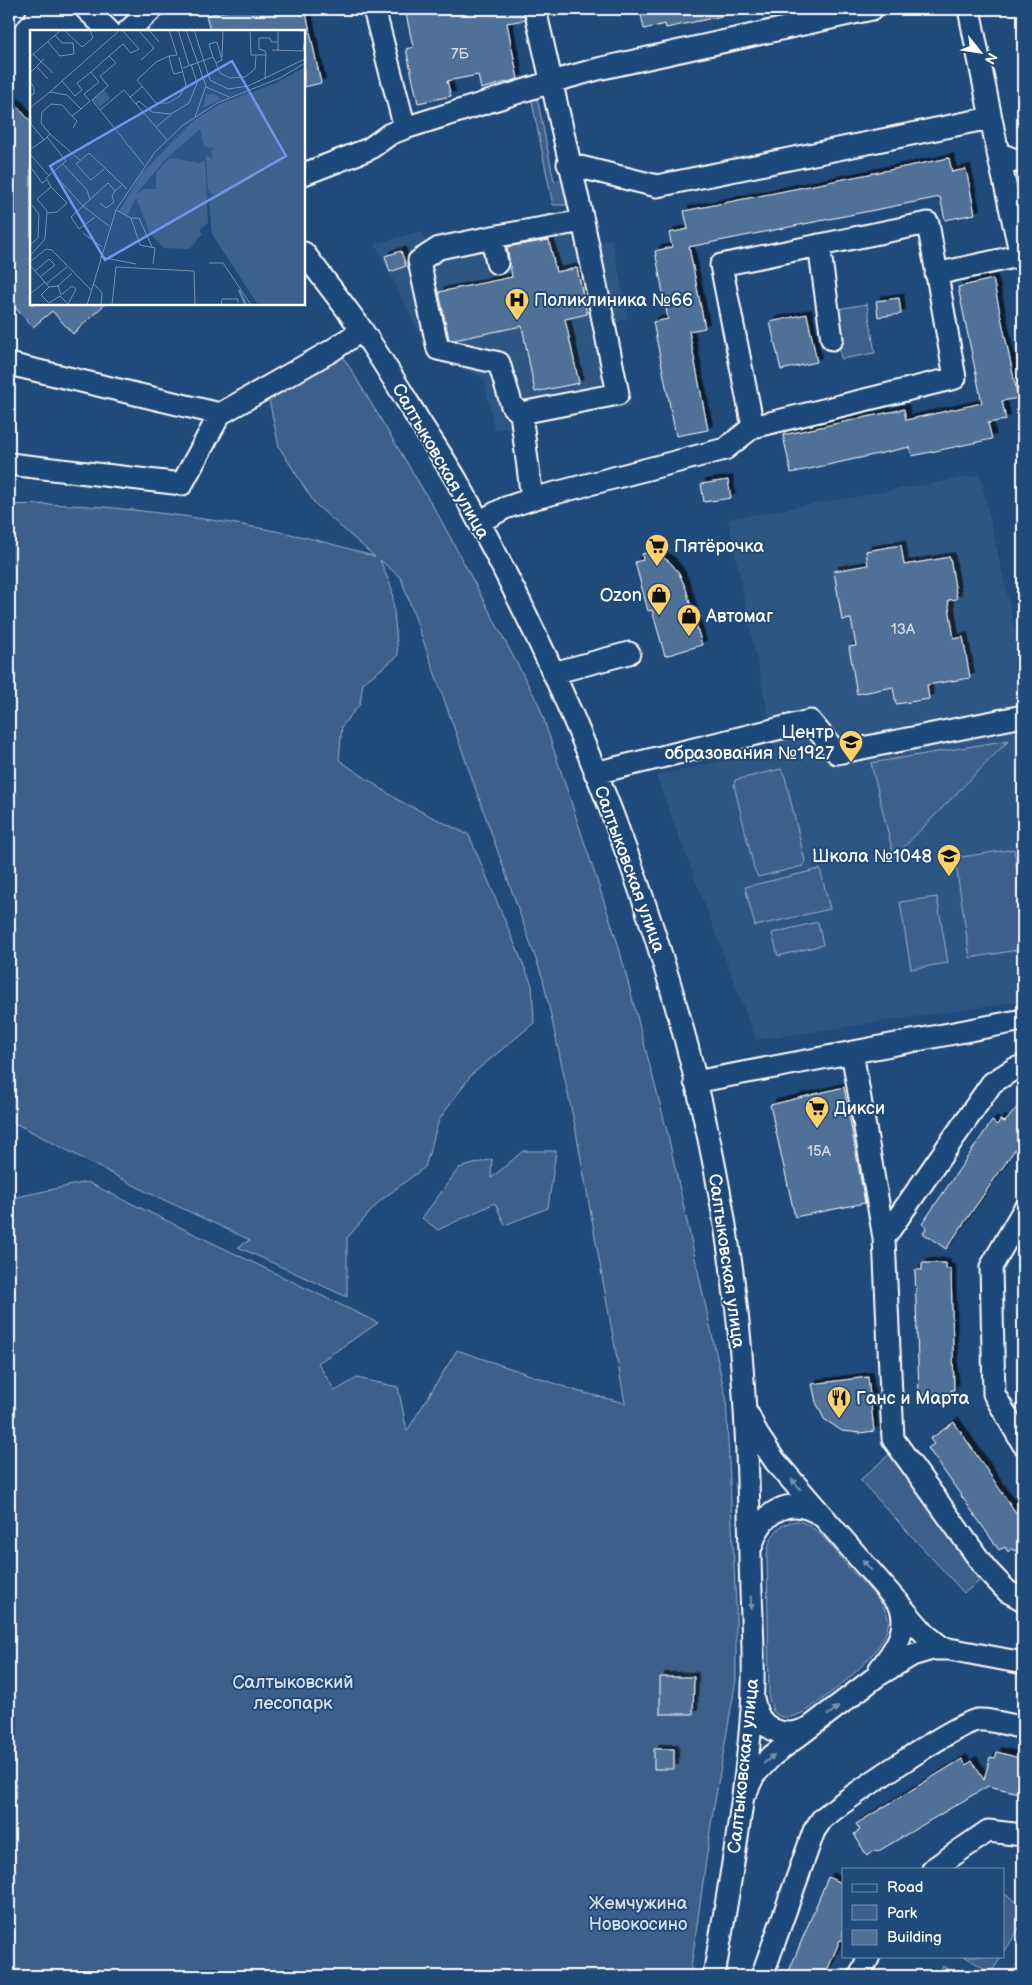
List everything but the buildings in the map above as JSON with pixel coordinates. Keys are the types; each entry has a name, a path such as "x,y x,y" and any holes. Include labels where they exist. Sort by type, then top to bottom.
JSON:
{"street":[{"path":"9,15 15,9"},
{"path":"86,9 108,30"},
{"path":"129,30 152,9"},
{"path":"374,9 405,128"},
{"path":"521,413 618,394 582,220 534,9"},
{"path":"305,174 370,149 390,134 405,128 551,82 872,9"},
{"path":"936,274 1022,256 990,118 970,9"},
{"path":"568,164 657,186 990,118"},
{"path":"998,153 1023,163"},
{"path":"532,499 521,413 512,406 499,363 438,349 420,261 439,248 582,220"},
{"path":"479,522 505,508 532,499 725,449 753,428 955,378 928,223 721,265 753,428"},
{"path":"492,237 497,263"},
{"path":"819,245 832,339"},
{"name":"Салтыковская улица","path":"305,254 362,330 456,478 553,673 595,773 651,921 695,1082 725,1223 733,1277 744,1394 753,1667 751,1720 741,1817 714,1976"},
{"path":"9,464 182,484 220,414 323,355 362,330"},
{"path":"9,364 220,414"},
{"path":"553,673 629,653"},
{"path":"595,773 810,721 837,753 1023,716"},
{"path":"695,1082 1023,1020"},
{"path":"852,1052 884,1238 892,1439 986,1570 1007,1591 1023,1600"},
{"path":"884,1238 992,1084 1014,1069 1023,1066"},
{"path":"1023,1211 991,1267 994,1394 1023,1444"},
{"path":"744,1394 751,1421 765,1447 926,1634 940,1646 949,1649 1023,1663"},
{"name":"Салтыковская улица","path":"750,1554 757,1532 762,1524 775,1511 792,1505 801,1505 815,1511 840,1533"},
{"path":"853,1695 876,1674 892,1652 901,1635 902,1612 894,1597"},
{"path":"741,1817 750,1783 762,1765 901,1660 922,1651 949,1649"},
{"path":"753,1667 756,1711 766,1727 782,1733 802,1731 812,1726"},
{"path":"762,1976 814,1831 822,1819 897,1767 968,1722 980,1720 1023,1728"},
{"path":"934,1868 988,1831 1023,1835"},
{"path":"860,1976 868,1958"}],"shaded area":[{"name":"Поликлиника №66","path":"579,213 597,242 612,239 628,319 615,322 631,406 494,430 484,378 431,356 375,244 421,231 428,246"},
{"name":"Центр образования №1927","path":"980,475 1023,664 1023,1001 756,1040 656,776 775,749 728,519"},
{"path":"1023,1951 1023,1976 1009,1976"}],"green space":[{"path":"531,97 537,97 554,181 564,179 571,205 553,205"},
{"path":"867,304 875,353 841,359 832,310"},
{"path":"341,353 440,518 539,705 618,944 667,1131 726,1398 736,1608 736,1680 711,1824 690,1976 9,1976 9,1192 12,1198 87,1182 378,1323 318,1363 335,1391 357,1378 398,1387 407,1431 457,1350 577,1391 625,1403 575,1126 543,979 401,578 380,560 392,589 398,656 363,683 360,704 342,726 339,760 398,800 469,835 532,985 534,1023 471,1075 439,1120 425,1167 381,1200 347,1238 347,1297 238,1247 250,1240 149,1193 9,1120 9,505 51,504 92,506 200,518 301,536 375,557 315,504 279,447 268,395"},
{"path":"1009,740 894,857 871,763"},
{"path":"781,769 785,777 805,861 803,866 758,877 754,868 734,785 735,780"},
{"path":"1014,849 1023,912 1023,949 970,958 955,858"},
{"path":"820,869 830,909 755,926 745,887"},
{"path":"937,897 948,963 911,969 900,902"},
{"path":"818,922 823,945 778,956 772,933"},
{"path":"523,1151 556,1151 548,1208 505,1225 495,1203 438,1230 422,1218 459,1168 492,1159 491,1178"},
{"path":"893,1451 985,1577 964,1593 860,1480"},
{"path":"799,1521 813,1528 826,1540 877,1599 888,1618 887,1630 880,1644 856,1671 842,1684 804,1712 792,1717 784,1717 773,1711 769,1699 767,1555 770,1542 776,1531 786,1524"},
{"path":"1004,1894 1023,1906 1023,1922 1004,1952"},
{"path":"967,1958 1001,1958 991,1973"},
{"path":"943,1966 959,1976 937,1976"}],"place":[{"name":"Поликлиника №66","path":"517,321"},
{"name":"Пятёрочка","path":"657,567"},
{"name":"Ozon","path":"659,616"},
{"name":"Автомаг","path":"689,637"},
{"name":"Центр образования №1927","path":"851,763"},
{"name":"Школа №1048","path":"949,877"},
{"name":"Дикси","path":"817,1129"},
{"name":"Ганс и Марта","path":"839,1419"}],"park label":[{"name":"Салтыковский лесопарк","path":"293,1692"},
{"name":"Жемчужина Новокосино","path":"638,1914"}]}
